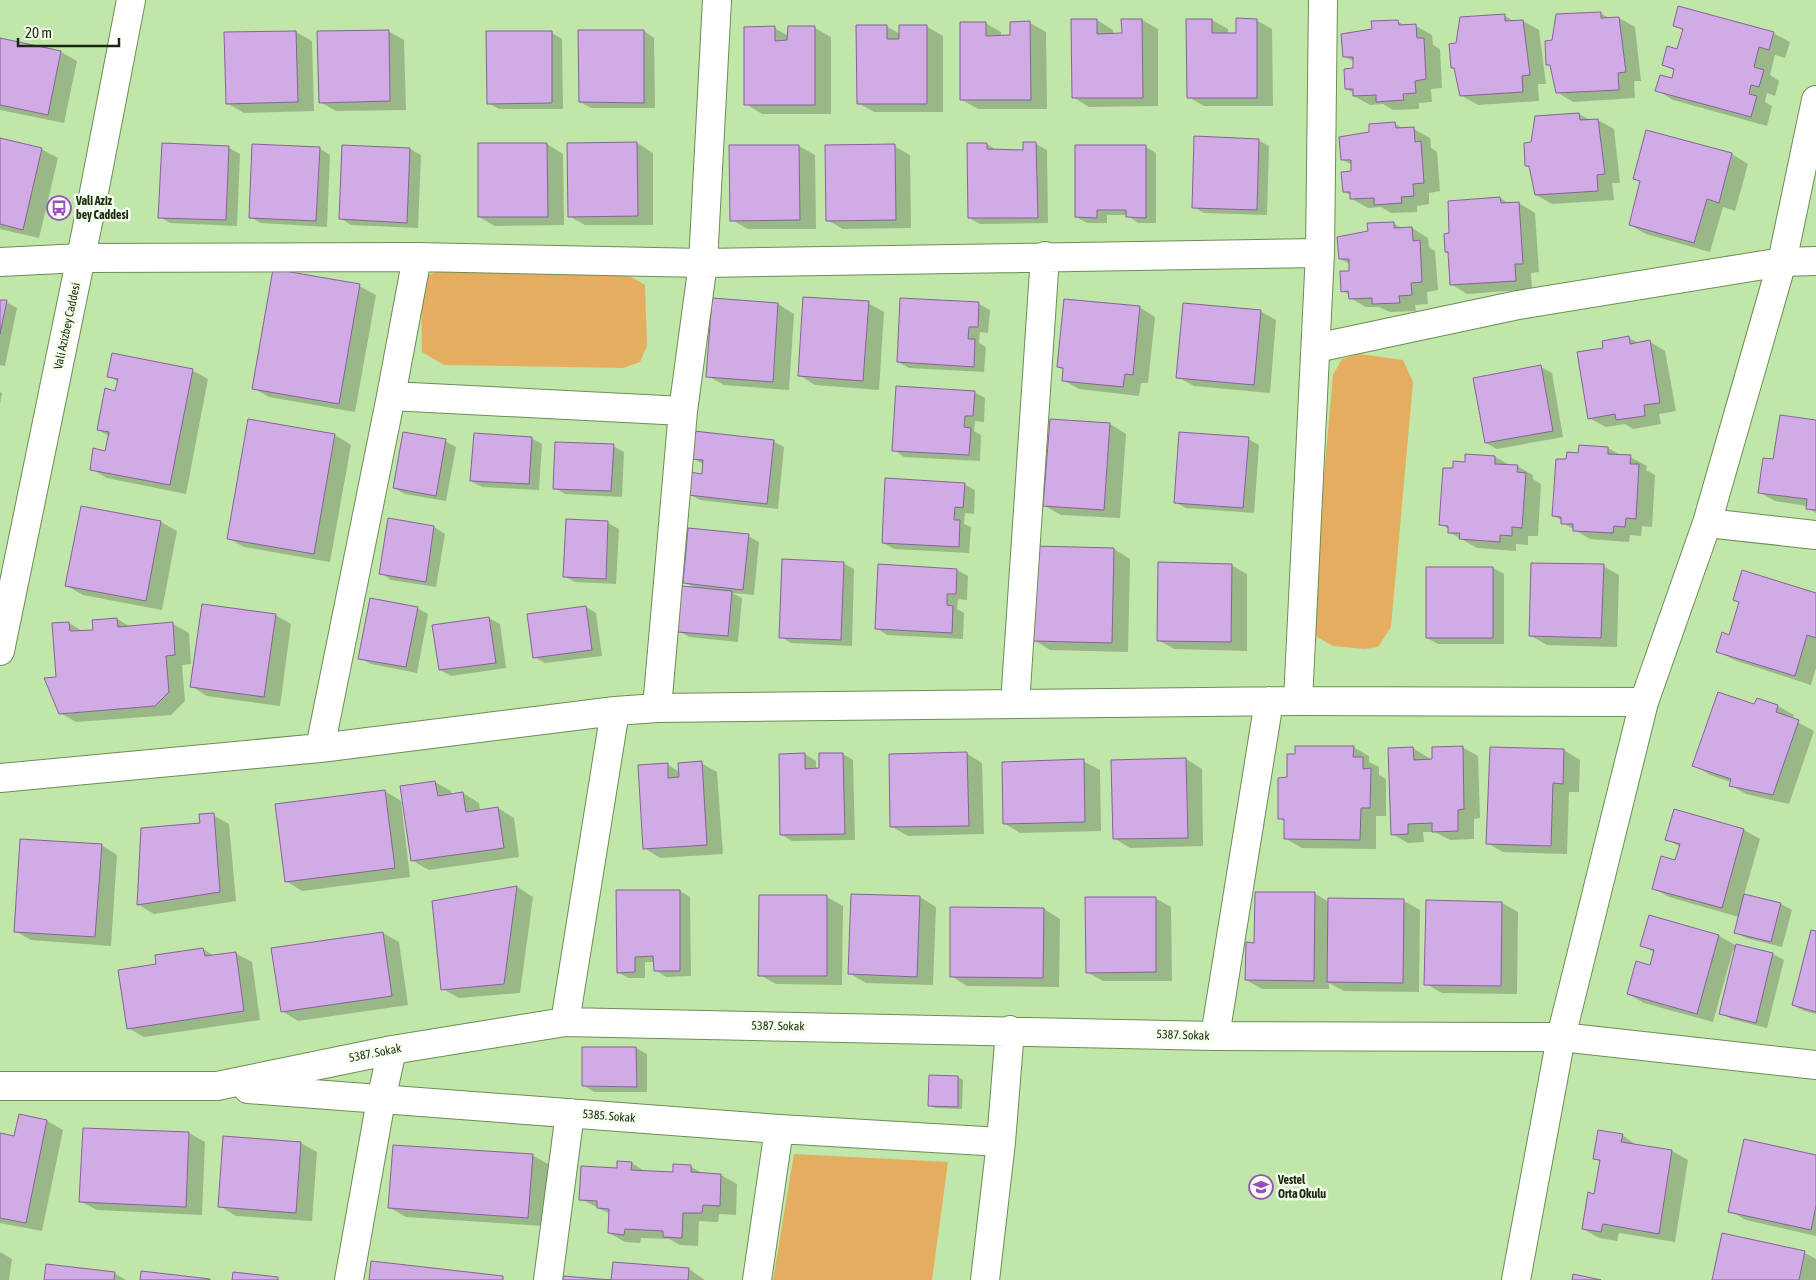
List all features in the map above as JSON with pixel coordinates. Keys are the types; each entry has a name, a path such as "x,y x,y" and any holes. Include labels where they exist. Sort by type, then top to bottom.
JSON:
{"street":[{"name":"Vali Azizbey Caddesi","path":"0,652 81,258 131,0"},
{"path":"657,708 684,411 703,263 717,0"},
{"path":"1298,701 1320,253 1323,0"},
{"path":"1516,1280 1561,1037 1644,702 1707,523 1782,262 1816,100"},
{"path":"0,262 81,258 417,257 703,263 1320,253"},
{"path":"1015,704 1045,256"},
{"path":"320,748 417,257"},
{"path":"1316,348 1518,305 1782,262 1816,260"},
{"path":"391,396 684,411"},
{"path":"1707,523 1816,535"},
{"path":"1215,1036 1268,701"},
{"path":"0,778 320,748 657,708 1268,701 1644,702"},
{"path":"565,1022 615,712"},
{"name":"5387. Sokak","path":"0,1086 217,1086 392,1050 565,1022 1010,1030 1215,1036 1561,1037 1816,1065"},
{"path":"985,1280 1001,1142 1010,1030"},
{"path":"349,1280 381,1100 392,1050"},
{"name":"5385. Sokak","path":"217,1086 779,1129 1001,1142"},
{"path":"548,1280 570,1113"},
{"path":"757,1280 779,1129"}],"shaded area":[{"path":"445,269 625,273 645,285 647,346 640,362 623,368 444,365 422,352 421,293 428,275"},
{"path":"1359,354 1403,360 1413,382 1391,627 1378,647 1365,649 1333,646 1317,637 1311,620 1333,375 1342,359"},
{"path":"794,1154 948,1162 932,1280 773,1280"}],"building":[{"path":"1678,6 1774,32 1769,50 1759,47 1754,67 1764,70 1759,87 1751,85 1749,94 1757,96 1751,117 1655,91 1660,75 1672,78 1674,69 1662,65 1667,46 1677,49 1683,29 1673,26"},
{"path":"1601,12 1601,18 1619,17 1626,72 1618,73 1619,90 1556,93 1550,65 1546,65 1545,41 1552,40 1556,14"},
{"path":"1505,14 1505,21 1523,20 1530,75 1522,76 1523,92 1460,96 1454,68 1451,68 1449,44 1456,43 1460,17"},
{"path":"1236,18 1257,19 1257,98 1187,98 1186,19 1212,19 1212,33 1236,33"},
{"path":"1071,19 1097,19 1097,34 1122,33 1121,19 1142,19 1143,98 1072,98"},
{"path":"1398,20 1399,25 1416,24 1417,38 1424,38 1426,79 1415,81 1416,93 1403,94 1404,100 1376,102 1376,95 1353,96 1353,89 1345,89 1344,69 1353,68 1353,57 1343,57 1341,34 1372,29 1371,21"},
{"path":"1030,21 1031,100 960,100 960,22 986,22 986,36 1010,35 1010,22"},
{"path":"856,25 887,25 887,39 899,39 899,25 927,25 927,104 857,104"},
{"path":"775,26 775,41 787,40 788,26 815,26 815,105 744,105 744,27"},
{"path":"389,30 390,101 319,103 317,31"},
{"path":"578,30 644,30 644,103 579,102"},
{"path":"296,31 298,102 226,104 224,32"},
{"path":"486,31 552,31 552,103 487,104"},
{"path":"0,38 61,51 48,115 0,105"},
{"path":"1579,113 1580,120 1598,119 1605,174 1597,175 1598,191 1535,195 1529,166 1525,166 1524,143 1531,142 1535,116"},
{"path":"1395,122 1396,128 1414,127 1415,142 1421,141 1424,183 1413,184 1414,196 1401,197 1402,203 1374,205 1374,198 1350,199 1350,192 1343,192 1341,172 1351,171 1351,160 1341,160 1339,137 1369,132 1369,124"},
{"path":"1646,130 1732,153 1719,203 1707,199 1694,243 1629,225 1640,181 1633,179"},
{"path":"1194,136 1259,139 1257,210 1192,208"},
{"path":"0,138 42,148 23,230 0,224"},
{"path":"637,142 638,216 568,217 567,143"},
{"path":"1023,142 1036,142 1038,218 968,218 967,143 987,143 987,149 1023,150"},
{"path":"162,143 229,146 226,220 158,218"},
{"path":"478,143 547,143 548,217 478,217"},
{"path":"252,144 320,147 316,221 249,218"},
{"path":"895,144 896,220 826,221 825,145"},
{"path":"342,145 410,148 407,223 339,219"},
{"path":"729,145 799,145 800,220 730,221"},
{"path":"1075,145 1146,145 1146,218 1126,217 1126,210 1097,210 1097,218 1075,217"},
{"path":"1500,197 1501,203 1519,202 1523,264 1515,264 1516,281 1450,285 1448,252 1445,252 1444,234 1449,233 1448,201"},
{"path":"1394,222 1394,228 1412,227 1413,241 1420,240 1422,282 1411,283 1412,295 1399,296 1400,303 1372,304 1372,298 1349,299 1348,291 1341,292 1340,271 1349,271 1349,259 1339,259 1337,237 1368,231 1367,223"},
{"path":"273,269 360,284 339,404 252,389"},
{"path":"803,297 869,301 863,381 798,376"},
{"path":"712,298 778,303 773,382 706,377"},
{"path":"900,298 979,302 978,327 969,327 968,339 975,339 974,367 897,362"},
{"path":"1064,299 1140,306 1133,375 1125,374 1123,387 1062,381 1063,368 1057,367"},
{"path":"0,300 7,300 0,334"},
{"path":"1183,303 1261,310 1254,385 1176,378"},
{"path":"1629,336 1630,344 1650,340 1660,403 1644,405 1645,416 1616,420 1615,414 1588,419 1577,352 1603,348 1602,341"},
{"path":"112,353 193,369 170,485 90,470 93,448 105,451 109,432 97,430 105,388 115,391 118,379 107,377"},
{"path":"1541,365 1553,431 1485,443 1473,378"},
{"path":"896,386 975,391 973,416 965,416 964,427 971,428 969,455 892,451"},
{"path":"1780,415 1816,420 1816,510 1806,509 1807,499 1758,493 1763,458 1773,459"},
{"path":"248,419 335,434 314,554 227,539"},
{"path":"1050,419 1110,423 1104,510 1043,506"},
{"path":"694,431 774,440 767,504 688,495 690,472 702,474 703,460 691,459"},
{"path":"403,432 446,439 436,496 393,488"},
{"path":"1179,432 1249,437 1243,508 1174,503"},
{"path":"474,433 532,437 529,484 470,481"},
{"path":"555,442 614,444 611,491 553,489"},
{"path":"1579,445 1608,447 1608,454 1631,455 1630,464 1639,464 1636,519 1626,518 1625,527 1614,526 1613,533 1573,531 1573,524 1561,524 1561,517 1552,516 1556,459 1566,459 1567,452 1578,453"},
{"path":"1465,454 1495,456 1495,464 1518,465 1517,472 1526,473 1522,528 1512,527 1512,536 1500,535 1500,542 1459,539 1460,533 1448,533 1448,526 1439,525 1443,468 1453,468 1453,461 1465,462"},
{"path":"885,478 965,483 963,508 955,507 954,520 960,520 959,547 882,543"},
{"path":"81,506 161,521 146,601 65,586"},
{"path":"388,518 434,526 426,582 379,574"},
{"path":"566,519 608,521 606,579 563,577"},
{"path":"688,528 749,534 743,590 683,583"},
{"path":"1035,546 1114,548 1112,643 1033,641"},
{"path":"782,559 844,562 841,640 779,638"},
{"path":"1158,562 1232,564 1231,642 1157,641"},
{"path":"1531,563 1604,564 1601,638 1529,636"},
{"path":"878,564 957,569 956,594 947,594 947,605 953,606 952,633 875,629"},
{"path":"1426,567 1493,567 1493,638 1426,638"},
{"path":"1742,570 1816,593 1816,638 1807,635 1795,676 1716,652 1722,632 1729,635 1739,602 1733,600"},
{"path":"682,586 732,591 728,636 677,632"},
{"path":"370,598 418,607 406,667 358,659"},
{"path":"202,604 276,614 264,697 190,687"},
{"path":"586,606 592,650 533,658 527,614"},
{"path":"489,617 496,663 439,670 432,625"},
{"path":"117,618 118,627 173,622 175,655 166,656 169,692 155,706 59,714 44,678 56,677 52,623 69,622 70,631 93,630 92,620"},
{"path":"1718,692 1754,704 1757,698 1778,705 1776,712 1799,720 1773,795 1729,786 1731,779 1692,766"},
{"path":"1295,746 1354,746 1353,757 1363,757 1363,769 1371,768 1370,808 1361,808 1360,840 1284,839 1284,819 1278,819 1278,778 1287,777 1287,754 1295,754"},
{"path":"1463,746 1464,809 1458,810 1458,831 1432,832 1432,823 1408,824 1408,834 1391,835 1388,748 1413,747 1414,760 1432,759 1432,747"},
{"path":"1490,747 1564,749 1563,784 1553,783 1551,846 1486,844"},
{"path":"967,752 969,826 890,827 889,754"},
{"path":"805,753 805,769 819,768 819,753 843,753 845,834 780,835 779,754"},
{"path":"1186,758 1188,838 1113,839 1111,760"},
{"path":"1084,759 1085,822 1003,824 1002,762"},
{"path":"702,761 707,845 643,849 638,765 668,763 668,778 679,777 678,763"},
{"path":"435,781 438,796 463,792 466,812 498,807 504,848 411,861 400,786"},
{"path":"385,790 395,868 285,882 275,804"},
{"path":"1674,809 1744,829 1722,908 1652,889 1661,856 1675,860 1680,844 1665,840"},
{"path":"214,813 220,892 137,905 141,828 200,823 199,814"},
{"path":"20,839 102,844 95,937 14,932"},
{"path":"517,886 504,984 441,990 432,901"},
{"path":"616,890 680,890 680,971 654,971 653,956 635,957 635,972 617,973"},
{"path":"1255,892 1315,892 1314,981 1245,980 1246,942 1254,943"},
{"path":"851,894 920,896 917,977 848,974"},
{"path":"1744,894 1781,903 1771,942 1734,933"},
{"path":"759,895 827,895 827,976 758,976"},
{"path":"1085,897 1156,897 1156,972 1086,973"},
{"path":"1328,898 1404,899 1403,983 1327,982"},
{"path":"1426,900 1502,902 1501,986 1424,985"},
{"path":"950,907 1044,908 1043,978 950,977"},
{"path":"1649,915 1719,935 1697,1014 1627,994 1636,961 1650,965 1654,950 1640,946"},
{"path":"1811,930 1816,931 1816,1012 1792,1005"},
{"path":"383,932 392,996 281,1012 271,948"},
{"path":"1736,944 1773,953 1756,1023 1719,1014"},
{"path":"203,948 205,956 236,952 244,1011 127,1029 118,970 156,964 155,955"},
{"path":"582,1047 636,1047 637,1087 582,1086"},
{"path":"929,1075 958,1076 958,1107 928,1106"},
{"path":"19,1114 47,1120 26,1223 0,1218 0,1133 14,1136"},
{"path":"83,1128 189,1132 186,1207 79,1202"},
{"path":"1598,1130 1623,1134 1621,1142 1672,1150 1659,1234 1603,1224 1601,1232 1582,1229 1588,1192 1594,1194 1600,1160 1593,1159"},
{"path":"223,1136 301,1142 296,1213 218,1207"},
{"path":"1744,1139 1816,1155 1816,1206 1811,1230 1728,1212"},
{"path":"393,1145 533,1154 528,1218 388,1208"},
{"path":"617,1161 632,1162 631,1170 673,1172 673,1164 691,1165 691,1172 721,1174 720,1206 703,1205 702,1213 683,1213 682,1238 663,1237 663,1231 625,1229 624,1235 608,1233 609,1209 597,1208 597,1201 579,1200 581,1166 617,1168"},
{"path":"1722,1233 1805,1251 1799,1280 1712,1280"},
{"path":"371,1261 503,1276 503,1280 369,1280"},
{"path":"613,1262 689,1268 688,1280 611,1280"},
{"path":"46,1264 115,1272 114,1280 44,1280"},
{"path":"141,1271 210,1279 210,1280 140,1280"},
{"path":"233,1272 278,1277 278,1280 232,1280"},
{"path":"1573,1274 1601,1280 1572,1280"},
{"path":"563,1276 611,1280 563,1280"}],"place":[{"name":"Vali Aziz bey Caddesi","path":"59,208"},
{"name":"Vestel Orta Okulu","path":"1261,1187"}]}
